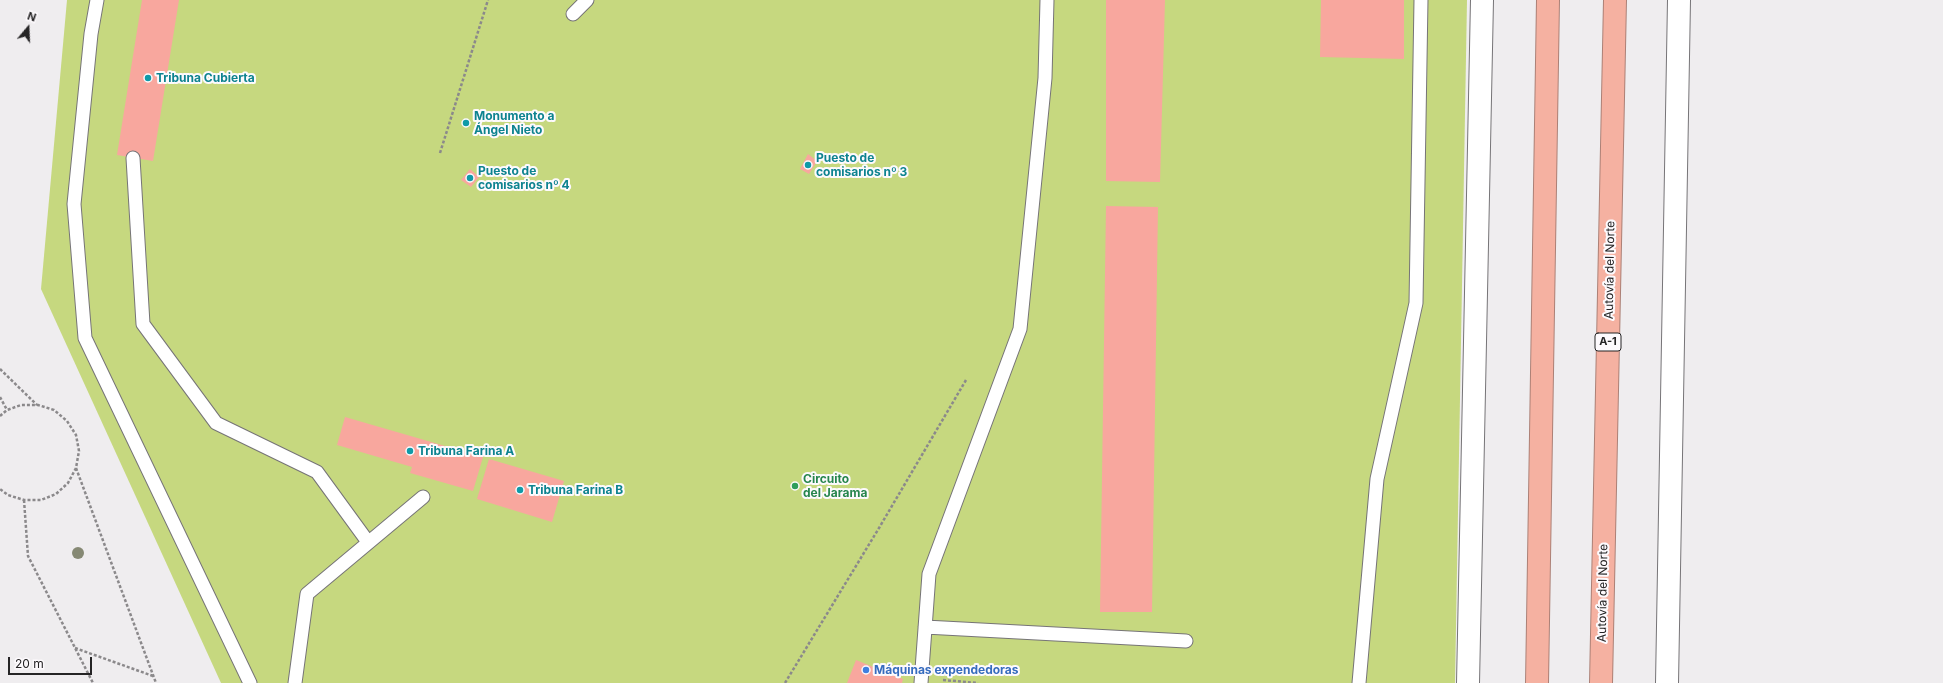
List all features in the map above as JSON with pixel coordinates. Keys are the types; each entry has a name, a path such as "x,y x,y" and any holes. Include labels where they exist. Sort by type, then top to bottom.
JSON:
{"highway":[{"path":"1537,683 1548,0"},
{"name":"Autovía del Norte","path":"1601,683 1615,0"}],"street":[{"path":"1468,683 1482,0"},
{"path":"1667,683 1679,0"}],"lane":[{"path":"97,0 91,34 74,204 84,338 250,683"},
{"path":"574,14 586,0"},
{"path":"921,681 929,574 1020,329 1045,78 1047,0"},
{"path":"1358,683 1377,479 1416,303 1421,0"},
{"path":"133,158 143,324 216,422 317,472 368,542"},
{"path":"295,683 307,594 423,497"},
{"path":"925,627 1186,641"}],"path":[{"path":"440,153 488,0"},
{"path":"0,369 38,405"},
{"path":"785,683 875,535 966,380"},
{"path":"0,397 7,410"},
{"path":"0,416 7,410 21,405 38,405 54,410 67,421 76,435 79,451 76,468 68,483 56,494 40,500 24,500 8,495 0,489"},
{"path":"76,468 156,683"},
{"path":"24,500 28,556 93,683"},
{"path":"74,648 153,676"},
{"path":"921,681 978,683"}],"green space":[{"name":"Circuito del Jarama","path":"67,0 1467,0 1455,683 221,683 41,289"}],"building":[{"name":"Tribuna Cubierta","path":"142,0 179,0 153,161 117,155"},
{"path":"1106,0 1165,0 1160,182 1106,181"},
{"path":"1321,0 1404,0 1404,59 1320,57"},
{"name":"Puesto de comisarios nº 3","path":"808,154 817,161 809,174 800,169"},
{"name":"Puesto de comisarios nº 4","path":"470,169 479,177 471,187 461,180"},
{"path":"1106,206 1158,207 1152,612 1100,612"},
{"name":"Tribuna Farina A","path":"345,417 483,457 473,491 410,473 412,467 337,445"},
{"name":"Tribuna Farina B","path":"489,459 564,481 552,522 477,499"},
{"name":"Máquinas expendedoras","path":"856,660 903,679 902,683 847,683"}],"place":[{"name":"Tribuna Cubierta","path":"148,78"},
{"name":"Monumento a Ángel Nieto","path":"466,123"},
{"name":"Puesto de comisarios nº 3","path":"808,165"},
{"name":"Puesto de comisarios nº 4","path":"470,178"},
{"name":"Tribuna Farina A","path":"410,451"},
{"name":"Circuito del Jarama","path":"795,486"},
{"name":"Tribuna Farina B","path":"520,490"},
{"name":"Máquinas expendedoras","path":"866,670"}]}
